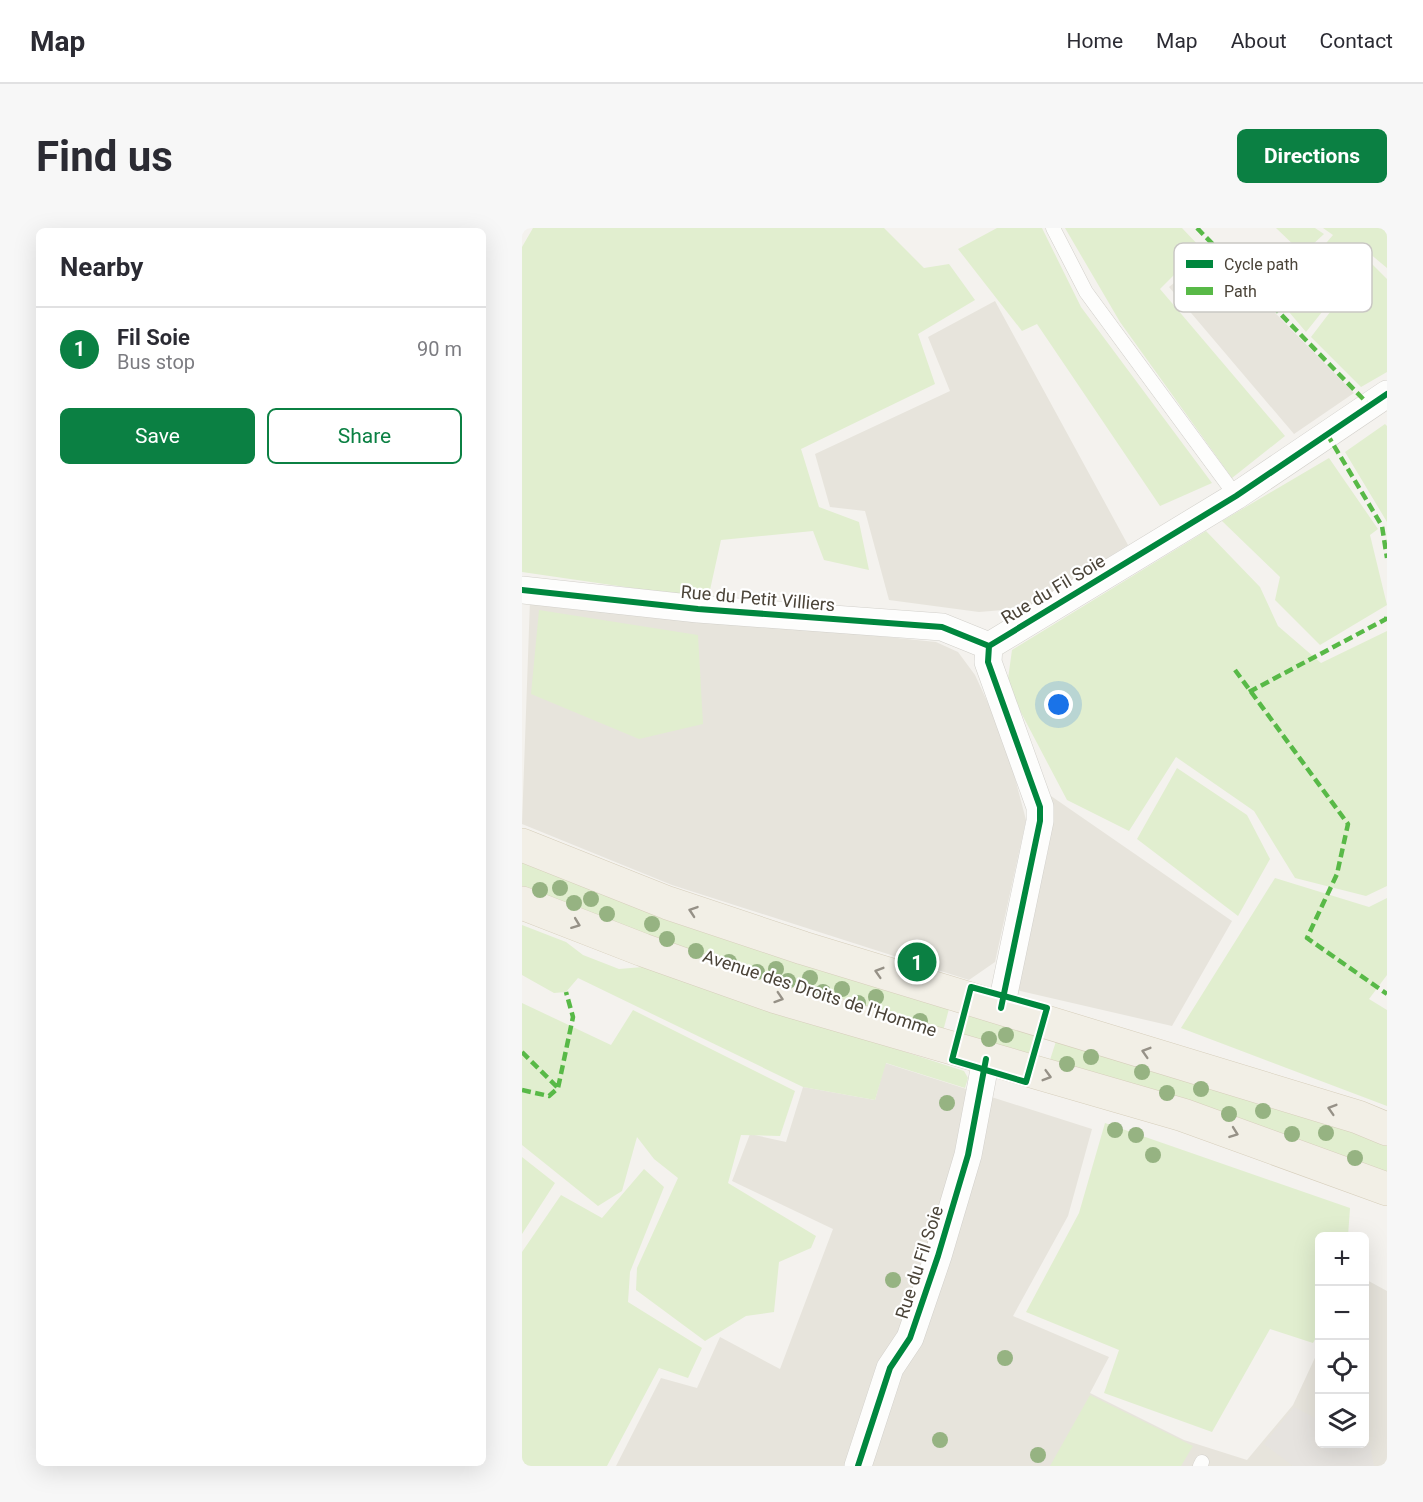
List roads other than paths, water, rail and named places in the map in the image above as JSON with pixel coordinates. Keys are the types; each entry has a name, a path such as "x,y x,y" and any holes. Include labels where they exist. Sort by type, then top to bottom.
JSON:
{"main road":[{"name":"Avenue des Droits de l'Homme","path":"522,845 679,907 803,948 1347,1113 1387,1129"},
{"name":"Avenue des Droits de l'Homme","path":"522,903 643,950 776,997 1183,1115 1387,1189"}],"street":[{"name":"Rue du Fil Soie","path":"1001,1008 1040,821 1040,807 988,662 989,646 1236,496 1387,394"},
{"name":"Rue du Petit Villiers","path":"522,590 698,609 942,627 989,646"},
{"name":"Rue du Fil Soie","path":"858,1466 890,1368 909,1338 938,1256 968,1155 986,1059"}],"lane":[{"path":"1053,228 1086,292 1236,496"}],"place":[{"name":"Fil Soie","path":"917,962"}]}
